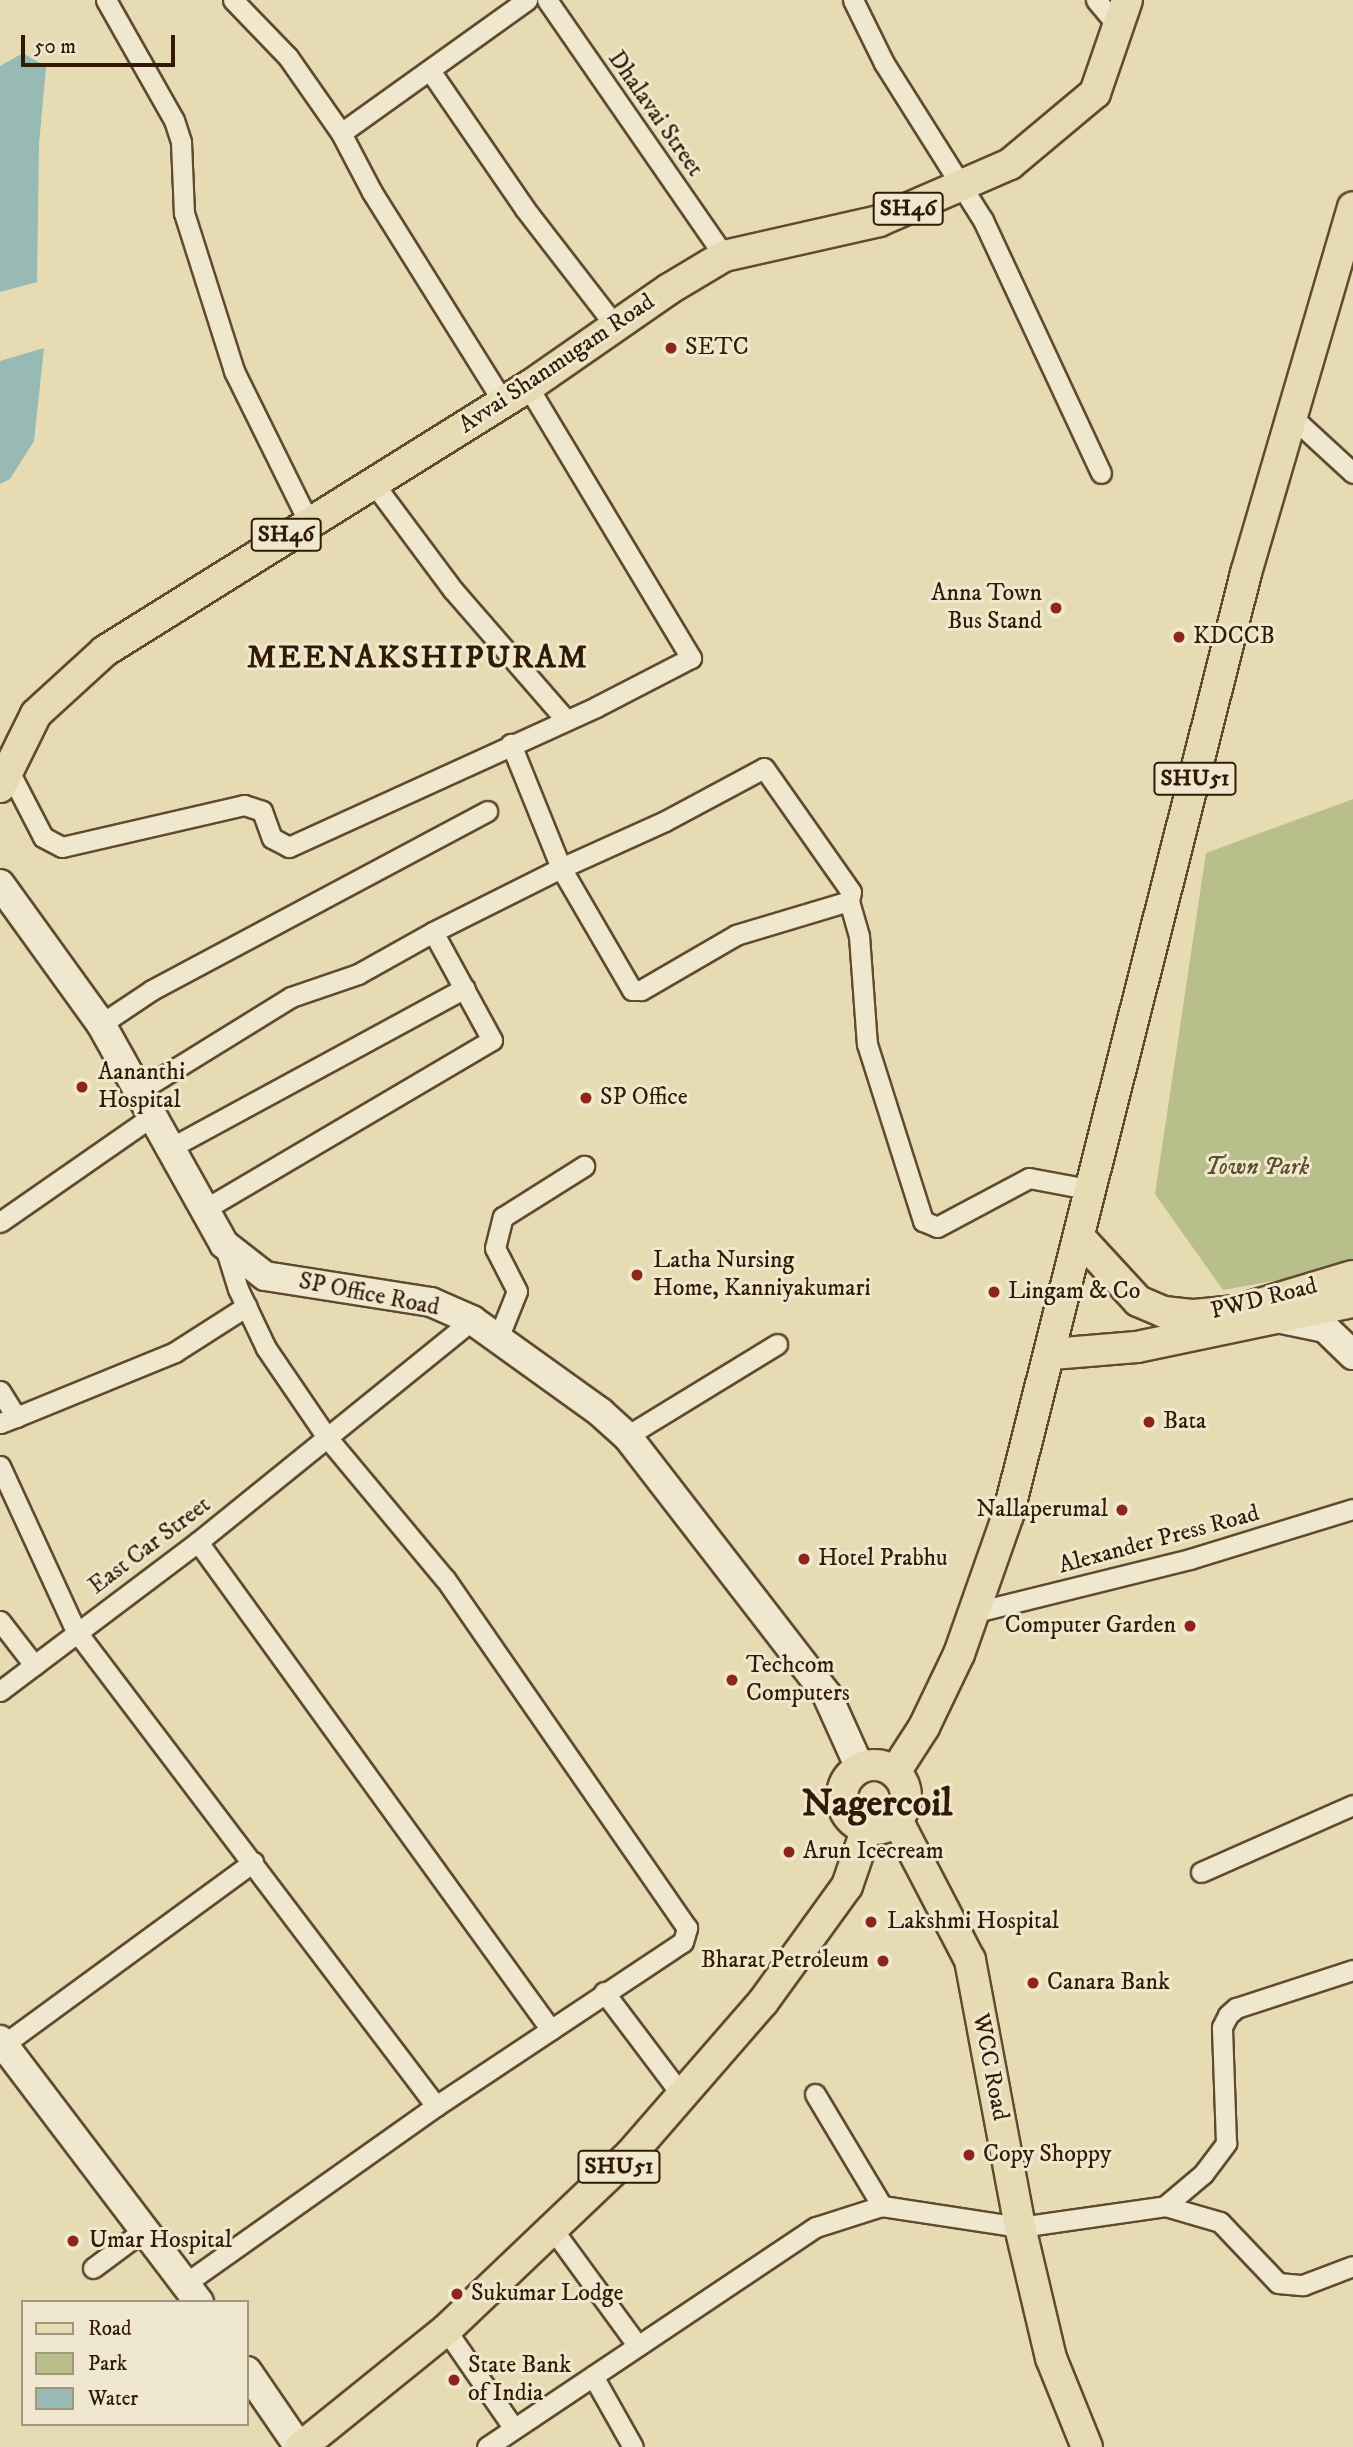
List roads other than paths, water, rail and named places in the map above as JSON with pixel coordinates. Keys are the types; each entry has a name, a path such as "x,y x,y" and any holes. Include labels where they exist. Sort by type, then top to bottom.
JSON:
{"main road":[{"name":"Avvai Shanmugam Road","path":"5,780 36,714 105,651 308,521 374,484 515,394 614,324 724,256 879,221 961,188 1010,164 1095,93 1123,13"},
{"name":"SHU51","path":"895,1772 924,1727 976,1612 1008,1515 1052,1353 1079,1237 1087,1189 1161,919 1246,573 1353,207"},
{"name":"PWD Road","path":"1079,1237 1138,1301 1164,1312 1194,1315 1236,1311 1353,1276"},
{"name":"PWD Road","path":"1052,1353 1137,1347 1353,1302"},
{"path":"875,1765 895,1772 902,1780 906,1801 897,1820 878,1829 867,1828 850,1817 842,1798 848,1778 860,1768 875,1765"},
{"name":"WCC Road","path":"897,1820 970,1960 1020,2227 1051,2357 1082,2445"},
{"name":"SHU51","path":"300,2447 446,2330 554,2231 629,2156 763,2002 847,1886 867,1828"}],"street":[{"path":"106,0 174,120 181,142 184,213 234,371 308,521"},
{"path":"5,780 43,837 62,847 244,805 262,811 272,838 289,847 566,720 691,658 515,394 372,192 341,133 288,57 233,0"},
{"path":"341,133 431,72 527,0"},
{"name":"Dhalavai Street","path":"547,0 724,256"},
{"path":"853,0 884,63 983,220 1101,473"},
{"path":"1096,0 1123,13"},
{"path":"431,72 525,209 614,324"},
{"path":"1292,416 1353,473"},
{"path":"374,484 453,590 566,720"},
{"path":"511,744 561,868 625,985 635,991 736,935 849,901"},
{"path":"139,1091 291,997 358,974 433,932 561,868 665,821 764,768 851,892 849,901 859,936 867,1044 923,1221 937,1227 1029,1178 1087,1189"},
{"path":"101,1024 152,990 487,811"},
{"name":"SP Office Road","path":"0,884 101,1024 224,1244 265,1276 431,1302 472,1320 499,1336 627,1436 827,1695 860,1768"},
{"path":"205,1209 492,1040 466,988 433,932"},
{"path":"172,1147 466,988"},
{"path":"1,1217 154,1115"},
{"path":"499,1336 517,1291 495,1248 503,1217 584,1166"},
{"path":"224,1244 266,1348 326,1436 445,1578 686,1924 682,1942 436,2106 193,2292 1,2043 253,1861"},
{"path":"0,1391 8,1420 175,1352 247,1306"},
{"path":"1279,1318 1325,1328 1353,1355"},
{"name":"East Car Street","path":"0,1691 76,1631 198,1542 472,1320"},
{"path":"627,1436 778,1345"},
{"path":"0,1466 76,1631 253,1861 436,2106"},
{"name":"Alexander Press Road","path":"976,1612 1190,1559 1353,1509"},
{"path":"198,1542 551,2030"},
{"path":"0,1621 34,1665"},
{"path":"1201,1872 1353,1805"},
{"path":"1165,2206 1203,2174 1226,2143 1222,2027 1228,2015 1236,2008 1353,1970"},
{"path":"604,1992 681,2094"},
{"path":"815,2094 882,2206"},
{"path":"487,2447 513,2427 816,2227 882,2206 1020,2227 1165,2206 1220,2222 1278,2283 1303,2285 1353,2266"},
{"path":"93,2269 144,2230"},
{"path":"554,2231 637,2345"},
{"path":"446,2330 513,2427"},
{"path":"248,2372 300,2447"},
{"path":"593,2376 627,2445"}],"water":[{"path":"23,53 46,67 39,144 37,282 0,292 0,66"},
{"path":"44,348 34,441 10,479 0,484 0,361"}],"place":[{"name":"SETC","path":"671,348"},
{"name":"Anna Town Bus Stand","path":"1056,608"},
{"name":"KDCCB","path":"1179,637"},
{"name":"Aananthi Hospital","path":"82,1087"},
{"name":"SP Office","path":"586,1098"},
{"name":"Latha Nursing Home, Kanniyakumari","path":"637,1275"},
{"name":"Lingam & Co","path":"994,1292"},
{"name":"Bata","path":"1149,1422"},
{"name":"Nallaperumal","path":"1122,1510"},
{"name":"Hotel Prabhu","path":"804,1559"},
{"name":"Computer Garden","path":"1190,1626"},
{"name":"Techcom Computers","path":"732,1680"},
{"name":"Arun Icecream","path":"789,1852"},
{"name":"Lakshmi Hospital","path":"871,1922"},
{"name":"Bharat Petroleum","path":"883,1961"},
{"name":"Canara Bank","path":"1033,1983"},
{"name":"Copy Shoppy","path":"969,2155"},
{"name":"Umar Hospital","path":"73,2241"},
{"name":"Sukumar Lodge","path":"457,2294"},
{"name":"State Bank of India","path":"454,2380"}],"district":[{"name":"MEENAKSHIPURAM","path":"418,658"},
{"name":"Nagercoil","path":"877,1805"}],"park label":[{"name":"Town Park","path":"1257,1168"}]}
